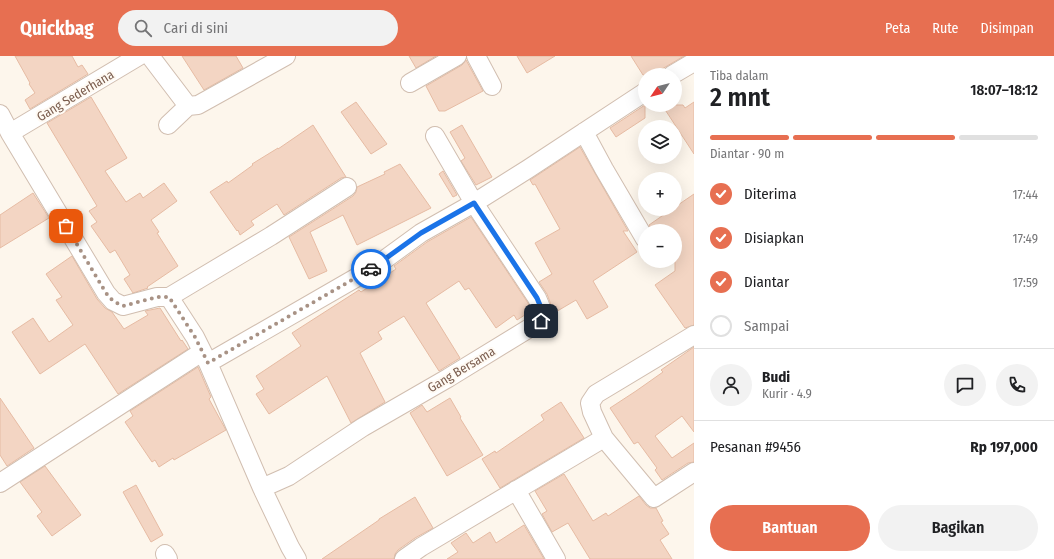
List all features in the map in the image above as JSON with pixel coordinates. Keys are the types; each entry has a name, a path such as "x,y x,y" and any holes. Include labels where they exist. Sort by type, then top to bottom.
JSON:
{"street":[{"name":"Gang Sederhana","path":"10,133 139,56"},
{"path":"150,56 188,106"},
{"path":"168,125 188,106 198,105 286,56"},
{"path":"410,83 457,56"},
{"path":"476,56 492,86"},
{"path":"682,69 694,62"},
{"path":"0,483 205,358 373,268 421,233 474,203 638,97"},
{"path":"0,114 106,293 113,301 123,306 157,297 169,297 271,236 347,187"},
{"path":"584,132 638,227"},
{"path":"435,136 474,203"},
{"name":"Gang Bersama","path":"262,488 289,476 363,427 448,378 541,321 542,310 537,298 474,203"},
{"path":"169,297 195,337 262,488 297,559"},
{"path":"694,336 596,394 590,403 592,412 604,438 654,498 694,472"},
{"path":"404,559 426,553 516,490 604,438"},
{"path":"516,490 556,559"}],"building":[{"path":"15,56 72,56 78,67 82,65 88,74 30,109 25,100 35,93"},
{"path":"182,56 236,56 243,68 204,90"},
{"path":"409,56 436,56 416,68"},
{"path":"517,56 555,56 527,73"},
{"path":"631,56 684,56 664,68 639,68"},
{"path":"466,60 483,91 445,111 439,111 426,86 462,65"},
{"path":"91,97 127,158 105,171 126,202 140,193 143,198 164,183 177,201 151,220 159,232 157,233 178,266 147,287 148,288 133,293 124,279 130,275 115,250 110,253 91,226 97,222 89,211 97,206 47,123"},
{"path":"356,102 387,144 371,154 341,112"},
{"path":"694,102 694,154 682,136 682,120 672,120 667,112 682,112 682,105 685,108"},
{"path":"638,110 638,112 645,112 645,118 638,120 638,123 616,137 610,128"},
{"path":"313,125 346,177 341,178 284,215 277,204 251,221 254,225 240,235 238,230 237,231 210,192 227,181 228,183 253,165 252,164 278,149"},
{"path":"462,125 492,177 476,185 461,161 465,158 450,132"},
{"path":"580,147 628,231 623,231 637,252 593,281 608,307 587,319 576,300 554,313 547,294 539,282 552,274 535,243 560,229 535,184 533,185 530,180"},
{"path":"400,164 431,208 357,245 343,215 310,232 327,271 309,279 289,237 353,196 357,187 385,174 384,172"},
{"path":"443,171 457,195 453,197 439,174"},
{"path":"33,193 49,218 0,248 0,215"},
{"path":"694,194 694,325 685,328 655,285 675,271 675,268 682,268 682,224 650,224 662,216 682,216 682,202"},
{"path":"471,217 528,303 531,311 517,320 514,315 496,328 469,288 465,290 459,281 426,303 460,358 439,371 404,316 378,332 382,339 360,353 385,402 351,423 327,376 269,414 256,394 264,389 256,376 301,346 292,333 359,290 361,292 396,269 394,266 427,242"},
{"path":"72,256 97,299 105,308 112,312 124,329 148,315 145,311 160,308 181,341 182,340 188,349 118,394 85,344 40,374 12,332 33,318 49,342 73,325 56,300 62,297 46,274"},
{"path":"694,347 694,432 682,416 655,436 672,458 694,443 694,462 688,463 662,480 655,470 657,468 638,442 634,444 610,408 663,372 661,370"},
{"path":"198,367 211,397 209,399 226,430 159,467 155,460 152,462 125,422 133,416 130,411"},
{"path":"0,398 34,448 7,466 0,455"},
{"path":"450,398 461,417 460,418 483,455 447,476 410,413 422,405 427,412"},
{"path":"561,402 584,438 500,488 482,459 495,451 496,453 544,420 541,415"},
{"path":"45,466 81,515 52,536 37,516 42,512 20,482"},
{"path":"564,474 593,521 606,513 608,516 639,496 650,508 656,508 663,521 661,522 669,534 660,540 672,559 590,559 568,523 552,532 542,514 547,511 535,491"},
{"path":"136,485 163,535 151,542 123,492"},
{"path":"415,497 433,528 398,550 394,559 322,559 379,519"},
{"path":"524,525 544,559 447,559 458,552 451,543 466,533 473,543 490,532 496,543"}],"way so far":[{"path":"66,226 106,293 113,301 123,306 157,297 169,297 195,337 208,363 371,269"}],"route":[{"path":"371,269 421,233 474,203 537,298 542,310 541,321"}]}
